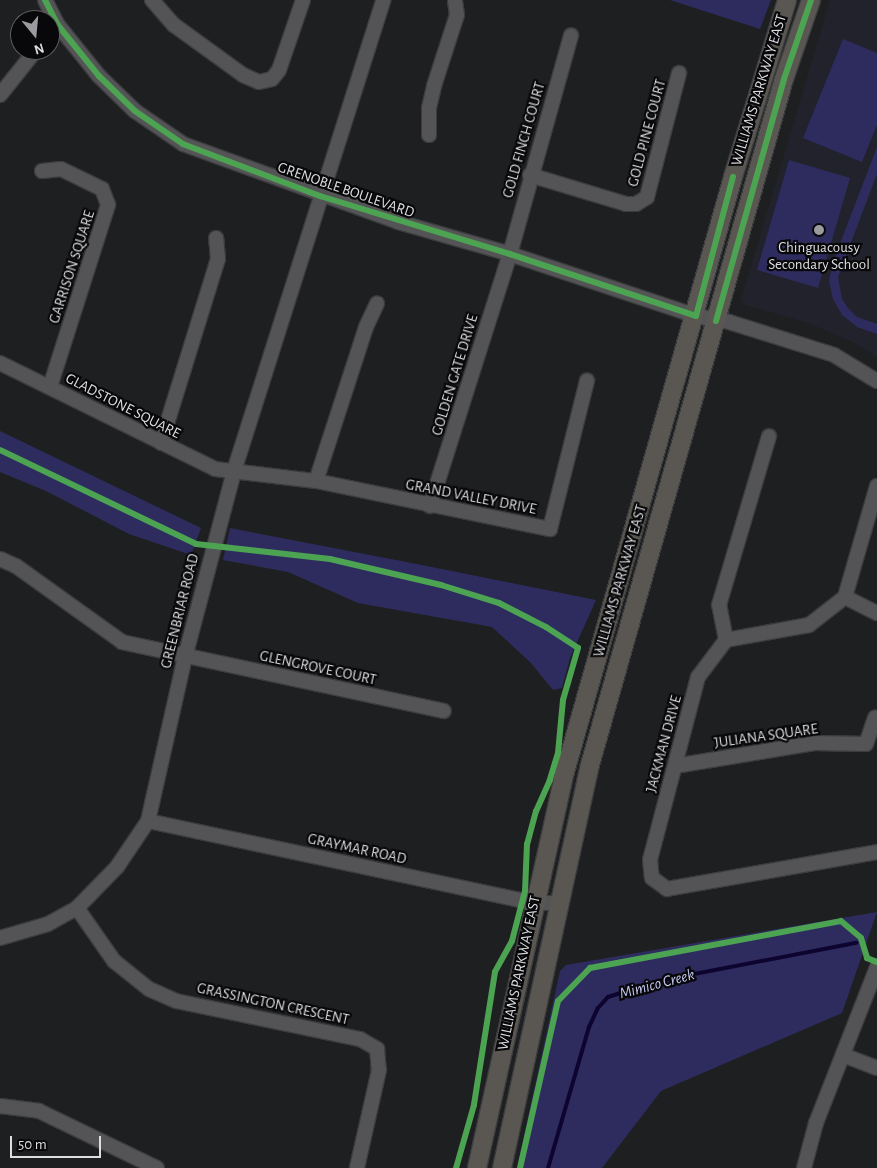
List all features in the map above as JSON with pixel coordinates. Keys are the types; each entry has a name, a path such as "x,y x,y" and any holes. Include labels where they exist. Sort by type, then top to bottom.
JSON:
{"main road":[{"name":"WILLIAMS PARKWAY EAST","path":"477,1168 533,903 562,779 696,316 738,159 787,0"},
{"name":"WILLIAMS PARKWAY EAST","path":"502,1168 590,765 784,79 811,0"}],"street":[{"path":"152,0 174,25 243,76 260,82 272,79 279,70 303,0"},
{"name":"GREENBRIAR ROAD","path":"0,938 48,924 77,908 117,867 148,821 186,657 234,471 383,0"},
{"path":"429,135 429,108 434,86 457,15 455,0"},
{"name":"GRENOBLE BOULEVARD","path":"60,35 135,111 183,144 320,196 510,254 696,316 834,355 877,381"},
{"name":"GOLD FINCH COURT","path":"510,254 530,175 571,35"},
{"path":"0,95 28,60"},
{"name":"GOLD PINE COURT","path":"530,175 626,204 636,204 647,197 679,73"},
{"name":"GARRISON SQUARE","path":"42,171 61,169 102,189 108,205 50,387"},
{"path":"161,443 218,259 216,238"},
{"name":"GOLDEN GATE DRIVE","path":"430,506 510,254"},
{"path":"316,481 366,327 377,303"},
{"name":"GLADSTONE SQUARE","path":"0,363 215,469 234,471"},
{"name":"GRAND VALLEY DRIVE","path":"234,471 316,481 430,506 550,529 587,381"},
{"path":"769,436 719,605 726,640 809,625 846,597 877,486"},
{"name":"GLENGROVE COURT","path":"0,559 16,566 122,642 444,711"},
{"path":"846,597 877,613"},
{"name":"JACKMAN DRIVE","path":"726,640 698,677 650,860 652,878 667,889 877,852"},
{"name":"JULIANA SQUARE","path":"674,766 814,743 866,744 874,718"},
{"name":"GRAYMAR ROAD","path":"148,821 533,903 560,903"},
{"name":"GRASSINGTON CRESCENT","path":"77,908 114,960 149,989 176,1001 360,1039 377,1049 379,1070 357,1168"},
{"path":"804,1168 816,1123 877,967"},
{"path":"843,1056 877,1068"},
{"path":"0,1106 39,1111 156,1168"}],"shaded area":[{"path":"670,0 771,0 760,29"},
{"name":"Chinguacousy Secondary School","path":"830,0 877,0 877,357 853,342 808,323 745,305 741,300"},
{"path":"843,39 877,53 877,125 862,162 803,138"},
{"path":"877,147 877,174 838,277 842,299 848,308 857,317 877,324 877,334 857,327 842,315 833,299 829,281 833,262"},
{"path":"789,160 850,178 818,288 757,270"},
{"path":"0,431 201,528 191,555 129,534 46,491 0,472"},
{"path":"230,528 596,600 570,658 562,688 553,690 531,663 492,627 358,603 288,572 223,560"},
{"path":"877,912 842,1013 661,1091 602,1168 517,1168 560,971 566,965"}],"waterway":[{"name":"Mimico Creek","path":"548,1168 589,1027 598,1008 608,997 658,981 856,943"}],"cycle path":[{"path":"45,0 57,24 99,76 135,111 183,144 320,196 510,254 696,316 733,177"},
{"path":"716,321 784,79 811,0"},
{"path":"0,450 196,544 330,559 441,585 499,603 546,627 578,648 563,700 558,753 550,780 536,811 527,844 525,891 512,941 495,972 474,1105 456,1168"},
{"path":"520,1168 558,1001 590,968 841,921 861,938 867,958 877,962"}],"place":[{"name":"Chinguacousy Secondary School","path":"819,230"}]}
